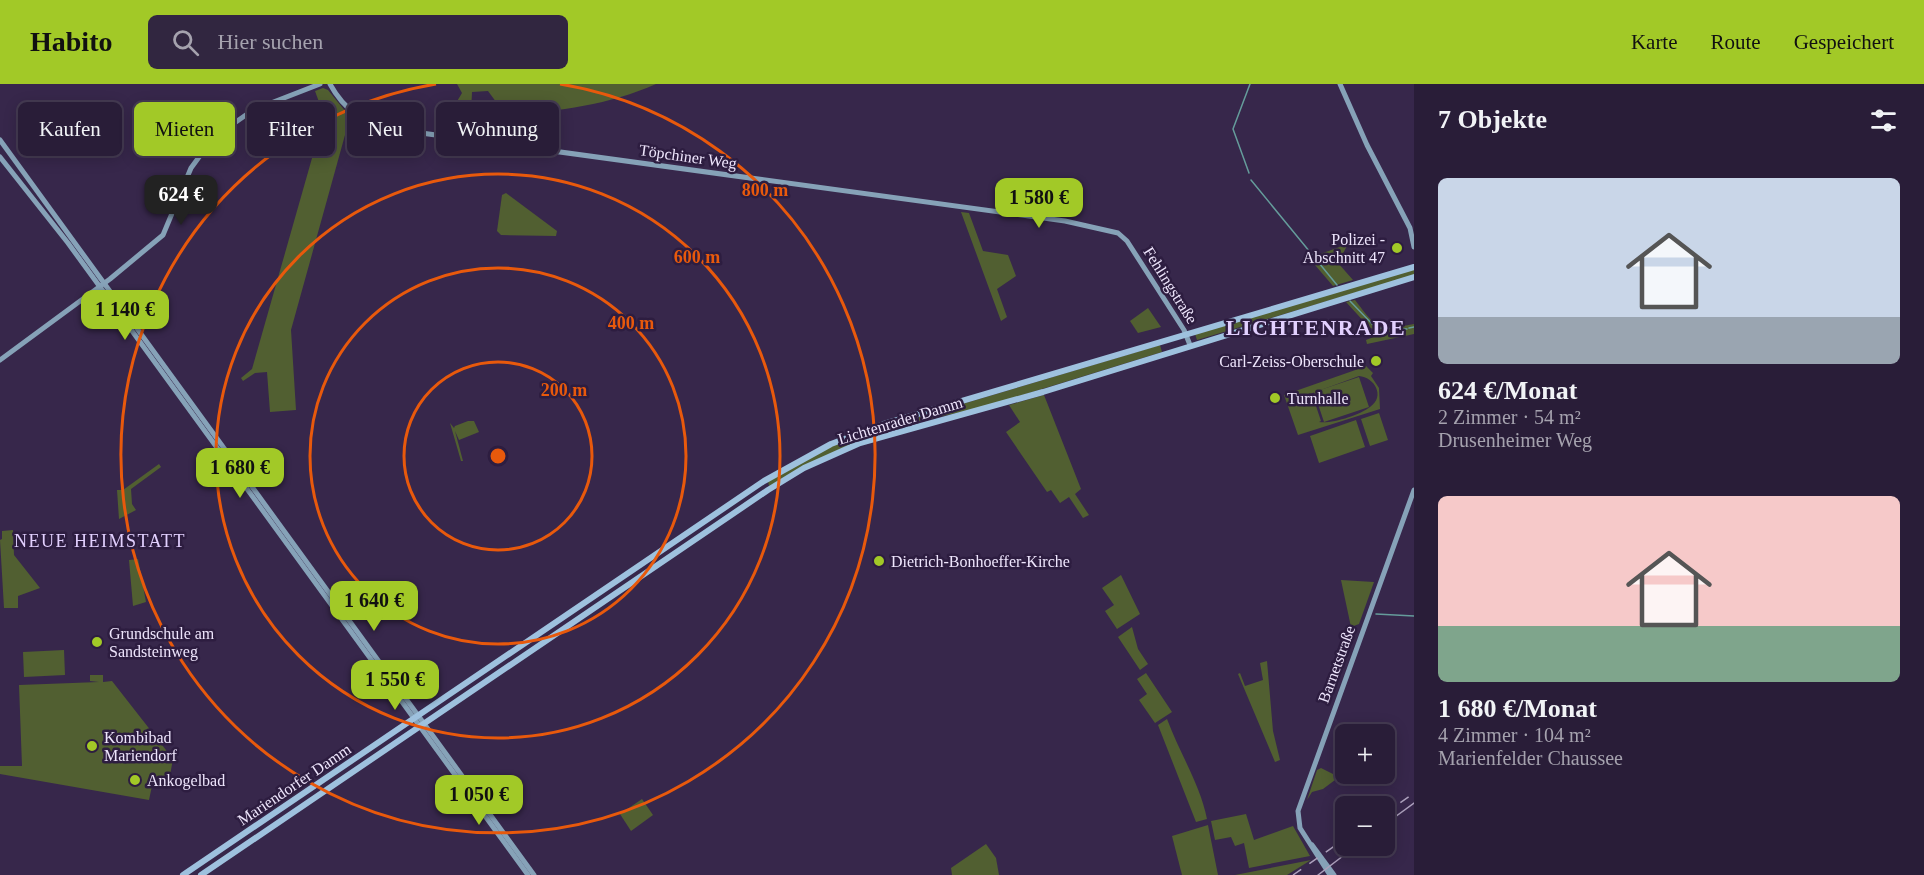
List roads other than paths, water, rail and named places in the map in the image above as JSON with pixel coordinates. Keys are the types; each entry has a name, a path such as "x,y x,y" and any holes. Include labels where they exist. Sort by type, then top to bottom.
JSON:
{"main road":[{"name":"Lichtenrader Damm","path":"417,717 787,467 831,444 915,415 1414,267"},
{"name":"Lichtenrader Damm","path":"423,725 793,475 839,451 918,426 1043,392 1414,277"},
{"path":"1244,328 1256,314"},
{"path":"1162,342 1165,353"},
{"path":"915,415 918,426"},
{"path":"440,702 445,710"},
{"name":"Mariendorfer Damm","path":"183,875 417,717"},
{"name":"Mariendorfer Damm","path":"201,875 423,725"},
{"path":"395,732 401,740"}],"street":[{"path":"0,360 102,285 164,235 191,168 213,138 253,110 320,84"},
{"name":"Töpchiner Weg","path":"330,84 353,114 368,122 392,129 1065,221 1118,232 1127,241"},
{"path":"1340,84 1368,147 1412,231 1414,247"},
{"path":"0,140 102,285 534,875"},
{"path":"0,157 102,285"},
{"name":"Fehlingstraße","path":"1127,241 1186,334 1190,345"},
{"name":"Barnetstraße","path":"1332,875 1300,828 1299,807 1414,490"},
{"path":"423,725 528,875"}],"waterway":[{"path":"1249,173 1233,129 1250,84"},
{"path":"1251,180 1337,285"},
{"path":"1350,301 1376,328 1407,329"},
{"path":"1409,328 1414,327"},
{"path":"1376,614 1414,616"}],"tram line":[{"path":"1395,817 1414,803"},
{"path":"1318,875 1343,856"}],"railway":[{"path":"1395,806 1414,793"},
{"path":"1293,875 1335,846"}],"place":[{"name":"Polizei - Abschnitt 47","path":"1397,248"},
{"name":"Carl-Zeiss-Oberschule","path":"1376,361"},
{"name":"Turnhalle","path":"1275,398"},
{"name":"Dietrich-Bonhoeffer-Kirche","path":"879,561"},
{"name":"Grundschule am Sandsteinweg","path":"97,642"},
{"name":"Kombibad Mariendorf","path":"92,746"},
{"name":"Ankogelbad","path":"135,780"}],"district":[{"name":"LICHTENRADE","path":"1316,327"},
{"name":"NEUE HEIMSTATT","path":"100,541"}]}
